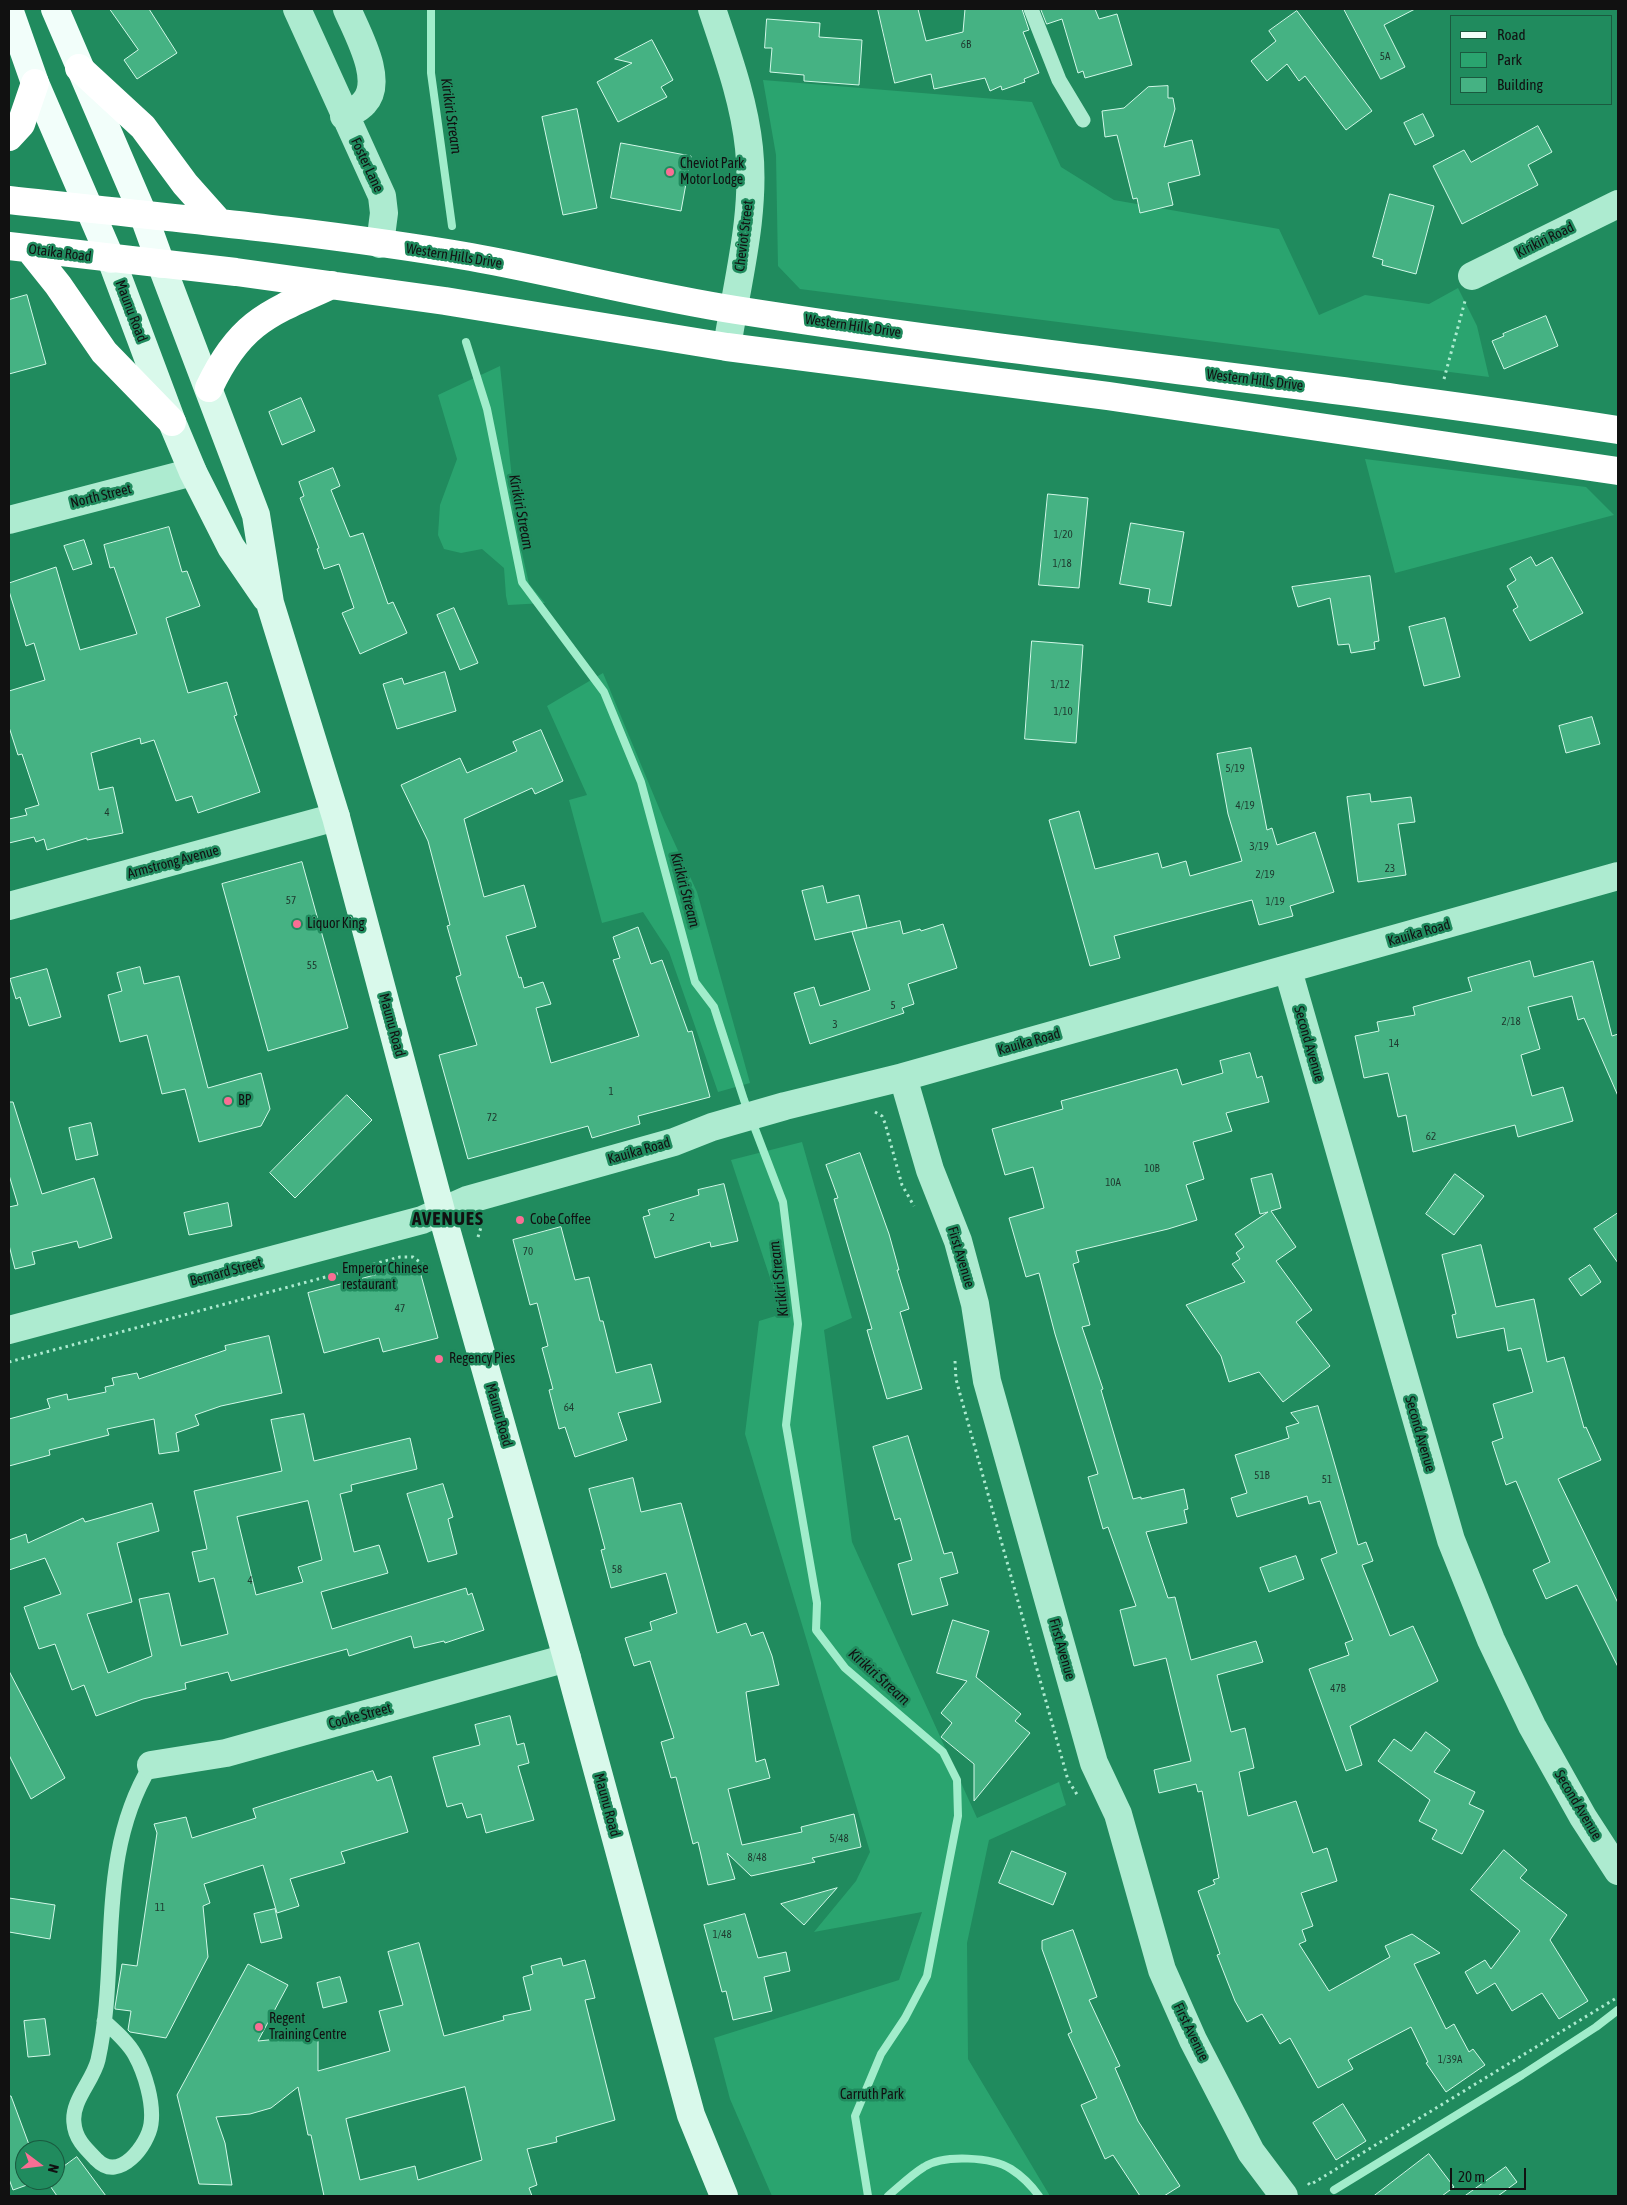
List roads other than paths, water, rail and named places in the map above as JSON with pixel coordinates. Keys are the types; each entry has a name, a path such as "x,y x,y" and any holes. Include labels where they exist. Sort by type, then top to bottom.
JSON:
{"highway":[{"path":"79,68 143,127 185,184 218,221"},
{"path":"9,137 21,124 35,83"},
{"path":"9,200 90,209"},
{"name":"Western Hills Drive","path":"90,209 218,221 470,257 732,309 1114,363 1437,403 1618,430"},
{"path":"19,248 58,285 104,352 172,422"},
{"name":"Otaika Road","path":"19,248 111,259"},
{"path":"111,259 332,285 597,324 727,347 1108,396 1618,472"},
{"path":"209,388 227,353 245,333 277,310 332,285"},
{"path":"1108,396 1114,363"}],"main road":[{"name":"Maunu Road","path":"9,9 35,83 111,259 172,422 193,472 231,547 270,603"},
{"name":"Maunu Road","path":"55,9 143,214 256,516 270,603 336,817 441,1211 691,2115 724,2196"}],"street":[{"name":"Foster Lane","path":"297,9 382,196 384,213 380,244"},
{"path":"344,116 365,103 372,85 372,73 347,9"},
{"name":"Cheviot Street","path":"712,9 743,107 750,149 748,216 727,347"},
{"name":"Kirikiri Road","path":"1472,276 1618,204"},
{"name":"North Street","path":"9,520 193,472"},
{"name":"Armstrong Avenue","path":"9,906 336,817"},
{"name":"Kauika Road","path":"441,1211 467,1200 674,1142 712,1127 785,1106 903,1077 1617,879"},
{"name":"Second Avenue","path":"1288,970 1451,1540 1490,1640 1532,1726 1583,1817 1618,1871"},
{"name":"First Avenue","path":"903,1077 930,1170 958,1241 975,1304 987,1381 1094,1763 1118,1814 1160,1962 1193,2040 1251,2152 1284,2196"},
{"name":"Bernard Street","path":"9,1330 422,1220 441,1211"},
{"name":"Cooke Street","path":"151,1765 226,1753 566,1658"}],"lane":[{"path":"1031,9 1059,80 1083,120"},
{"path":"104,2021 134,2054 144,2077 150,2102 151,2123 147,2137 127,2163 119,2167 109,2167 99,2163 80,2144 73,2121 74,2113 92,2078 104,2021 110,1919 122,1834 139,1784 151,1765"}],"waterway":[{"name":"Kirikiri Stream","path":"431,9 431,73 452,226"},
{"name":"Kirikiri Stream","path":"466,342 487,409 522,582 604,692 641,782 695,982 714,1007 744,1100 783,1202 798,1324 786,1425 817,1603 816,1630 845,1668 943,1752 957,1780 958,1816 927,1976 905,2018 881,2054 855,2116 868,2196"},
{"path":"1334,2190 1522,2075 1596,2027 1618,2010"},
{"path":"888,2196 924,2167 943,2160 955,2159 980,2160 1003,2165 1026,2181 1039,2196"}],"place":[{"name":"Cheviot Park Motor Lodge","path":"670,172"},
{"name":"Liquor King","path":"297,924"},
{"name":"BP","path":"228,1101"},
{"name":"Cobe Coffee","path":"520,1220"},
{"name":"Emperor Chinese restaurant","path":"332,1277"},
{"name":"Regency Pies","path":"439,1359"},
{"name":"Regent Training Centre","path":"259,2027"}],"district":[{"name":"AVENUES","path":"448,1219"}],"park label":[{"name":"Carruth Park","path":"872,2095"}]}
